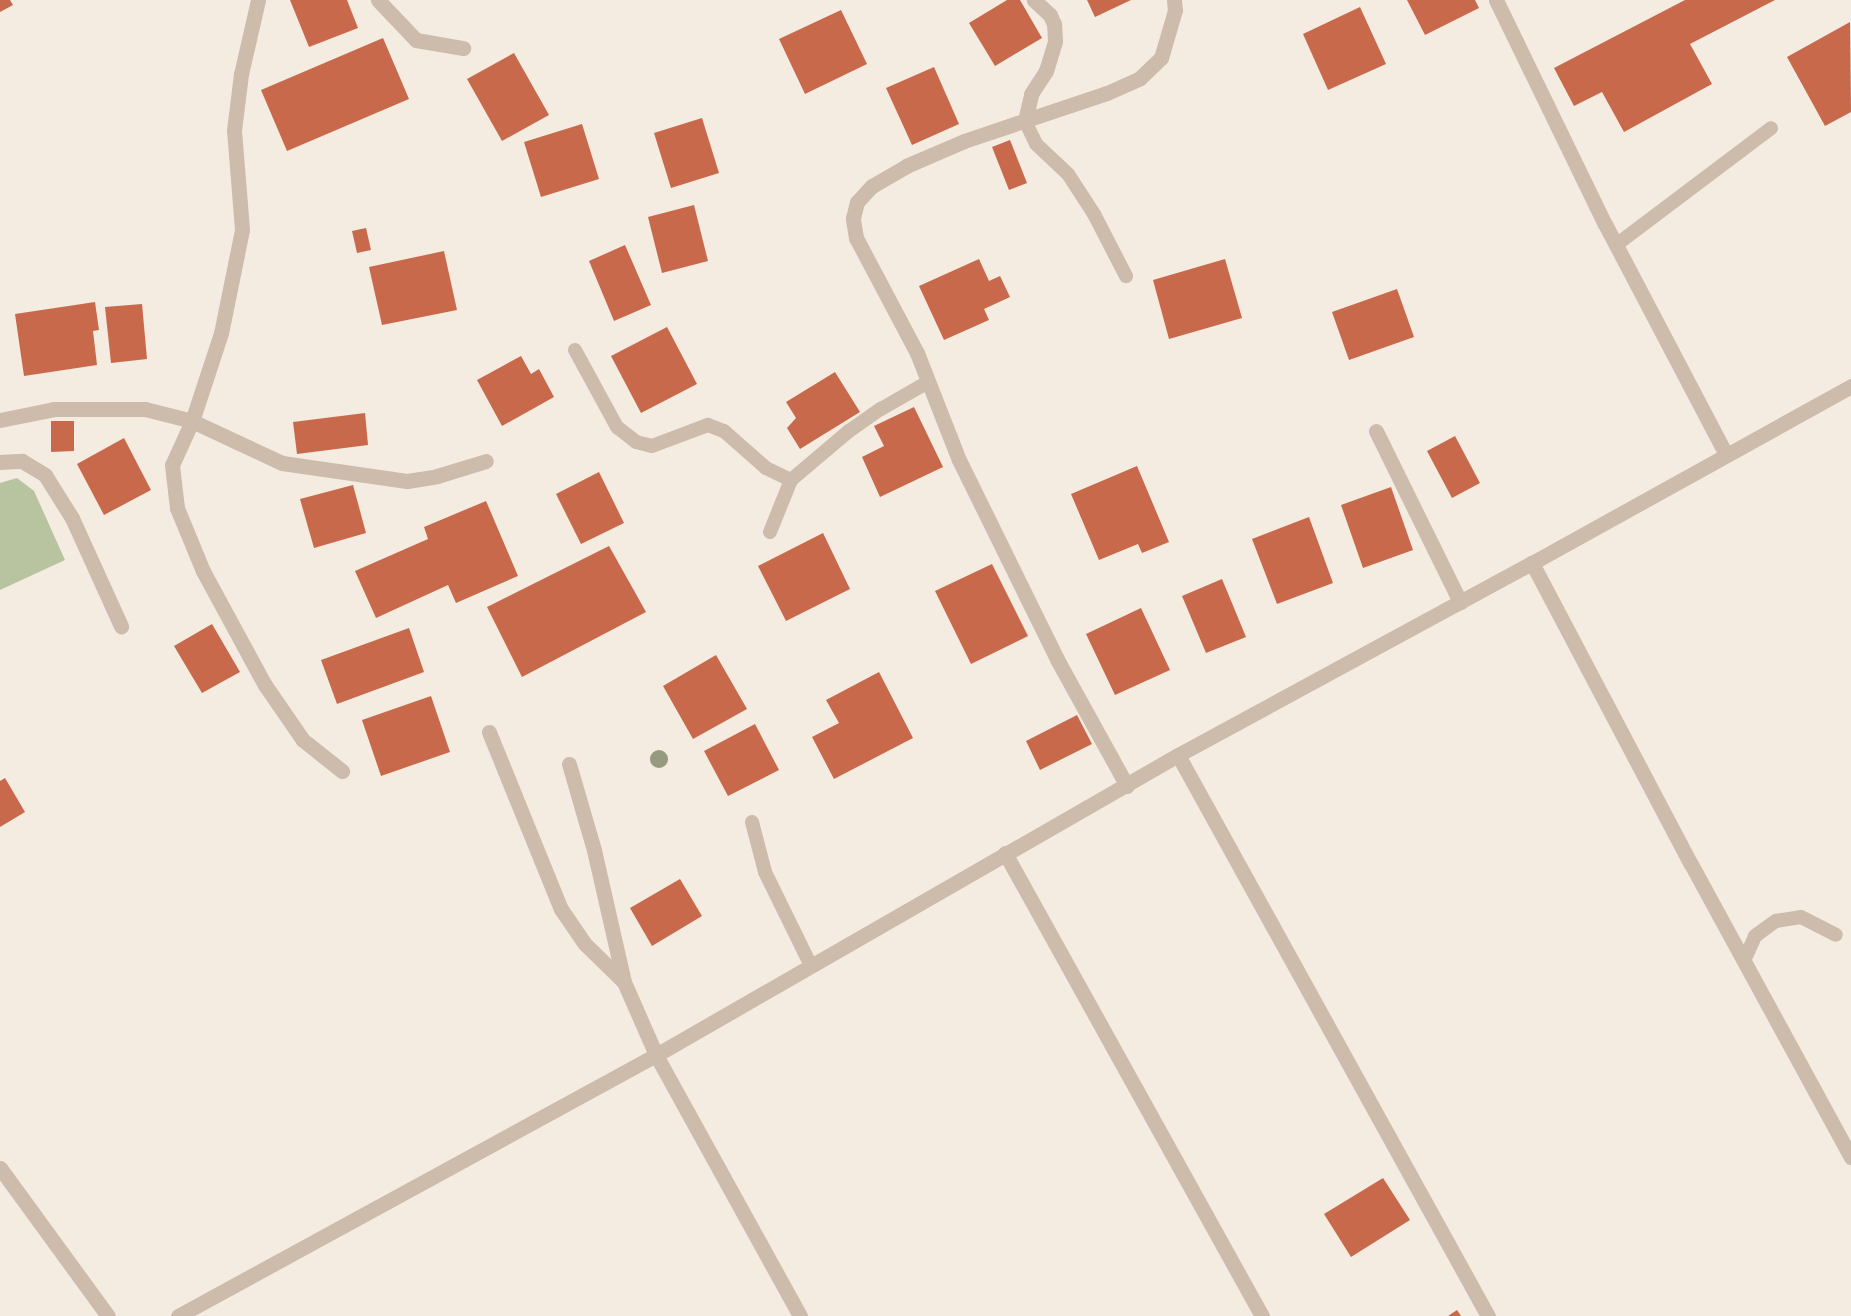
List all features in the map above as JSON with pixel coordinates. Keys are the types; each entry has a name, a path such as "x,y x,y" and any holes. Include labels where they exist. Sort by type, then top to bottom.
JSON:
{"street":[{"path":"258,0 241,74 234,130 242,230 220,333 192,421 172,465 177,508 203,571 265,685 303,740 342,771"},
{"path":"378,0 416,40 464,48"},
{"path":"1025,121 1030,94 1046,71 1054,41 1054,24 1050,15 1034,0"},
{"path":"1127,786 1057,658 959,460 917,353 856,237 853,218 857,202 872,186 906,166 964,141 1107,93 1140,78 1161,58 1175,10 1174,0"},
{"path":"1496,0 1616,245 1726,454"},
{"path":"178,1316 656,1055 1178,755 1532,563 1851,386"},
{"path":"0,420 54,409 145,409 192,421 282,463 407,480 437,476 486,460"},
{"path":"1376,431 1460,602"},
{"path":"0,462 22,461 45,475 72,518 121,626"},
{"path":"1532,563 1851,1157"},
{"path":"489,732 561,909 585,944 624,982"},
{"path":"1178,755 1488,1316"},
{"path":"569,764 594,850 624,982 656,1055 800,1316"},
{"path":"1005,853 1262,1316"},
{"path":"0,1168 108,1316"}],"lane":[{"path":"1025,121 1036,144 1068,174 1094,214 1126,276"},
{"path":"1616,245 1771,128"},
{"path":"575,350 617,427 636,442 652,446 708,425 724,431 766,468 791,480"},
{"path":"770,532 791,480 881,409 928,382"},
{"path":"753,822 765,872 811,966"},
{"path":"1744,961 1755,936 1776,921 1801,917 1836,935"}],"green space":[{"path":"17,478 34,491 65,560 0,590 0,483"}],"building":[{"path":"0,0 10,0 13,5 0,12"},
{"path":"290,0 347,0 358,28 309,47"},
{"path":"1007,0 1020,0 1042,38 995,66 969,23"},
{"path":"1087,0 1131,0 1095,17"},
{"path":"1407,0 1475,0 1479,8 1425,35"},
{"path":"1685,0 1775,0 1690,44 1712,84 1624,132 1602,92 1574,106 1554,68"},
{"path":"1360,7 1386,64 1328,90 1303,34"},
{"path":"841,10 867,64 805,94 779,39"},
{"path":"1850,22 1851,112 1825,126 1787,57"},
{"path":"383,38 409,99 287,151 261,90"},
{"path":"514,53 549,115 502,141 467,79"},
{"path":"934,67 959,124 912,145 886,88"},
{"path":"702,118 719,173 671,188 654,133"},
{"path":"582,124 599,179 541,197 524,142"},
{"path":"1010,140 1027,183 1009,190 992,147"},
{"path":"694,205 708,261 662,273 648,217"},
{"path":"366,228 371,250 357,253 352,231"},
{"path":"625,245 651,305 614,321 589,261"},
{"path":"444,251 457,310 382,325 369,267"},
{"path":"979,259 989,281 1000,276 1010,297 984,309 989,320 944,340 919,286"},
{"path":"1225,259 1242,318 1169,339 1153,280"},
{"path":"1397,289 1414,337 1349,360 1332,312"},
{"path":"95,302 99,330 93,331 97,365 24,376 15,314"},
{"path":"142,304 147,359 111,363 105,307"},
{"path":"667,327 697,384 641,413 611,356"},
{"path":"521,356 531,374 539,369 554,397 502,426 477,380"},
{"path":"835,372 860,412 800,449 787,428 796,418 786,402"},
{"path":"914,407 943,467 880,497 862,457 884,446 874,426"},
{"path":"365,413 368,445 297,454 293,422"},
{"path":"51,421 74,421 74,451 51,452"},
{"path":"1455,436 1480,483 1452,498 1427,451"},
{"path":"124,438 151,490 104,515 77,464"},
{"path":"1137,466 1169,542 1142,553 1138,544 1099,560 1071,494"},
{"path":"599,472 624,523 581,544 556,494"},
{"path":"353,485 366,533 314,548 300,499"},
{"path":"1391,487 1413,550 1363,568 1341,505"},
{"path":"486,501 518,576 456,603 448,585 376,618 355,571 428,539 424,527"},
{"path":"1309,517 1333,583 1277,604 1252,539"},
{"path":"823,533 850,589 786,621 758,566"},
{"path":"609,546 646,612 522,677 487,607"},
{"path":"992,564 1028,636 971,664 935,591"},
{"path":"1222,579 1246,637 1206,653 1182,596"},
{"path":"1141,608 1170,670 1115,695 1086,634"},
{"path":"212,624 240,672 202,693 174,646"},
{"path":"409,628 424,672 337,704 321,660"},
{"path":"716,655 747,709 693,739 663,686"},
{"path":"879,672 913,738 834,779 812,737 839,723 826,700"},
{"path":"431,696 450,752 381,776 362,720"},
{"path":"1077,715 1092,744 1040,770 1026,741"},
{"path":"755,724 779,770 728,796 704,751"},
{"path":"5,778 25,812 0,827 0,781"},
{"path":"680,879 702,916 652,946 630,908"},
{"path":"1383,1178 1410,1220 1351,1257 1324,1214"},
{"path":"1457,1310 1461,1316 1448,1316"}]}
